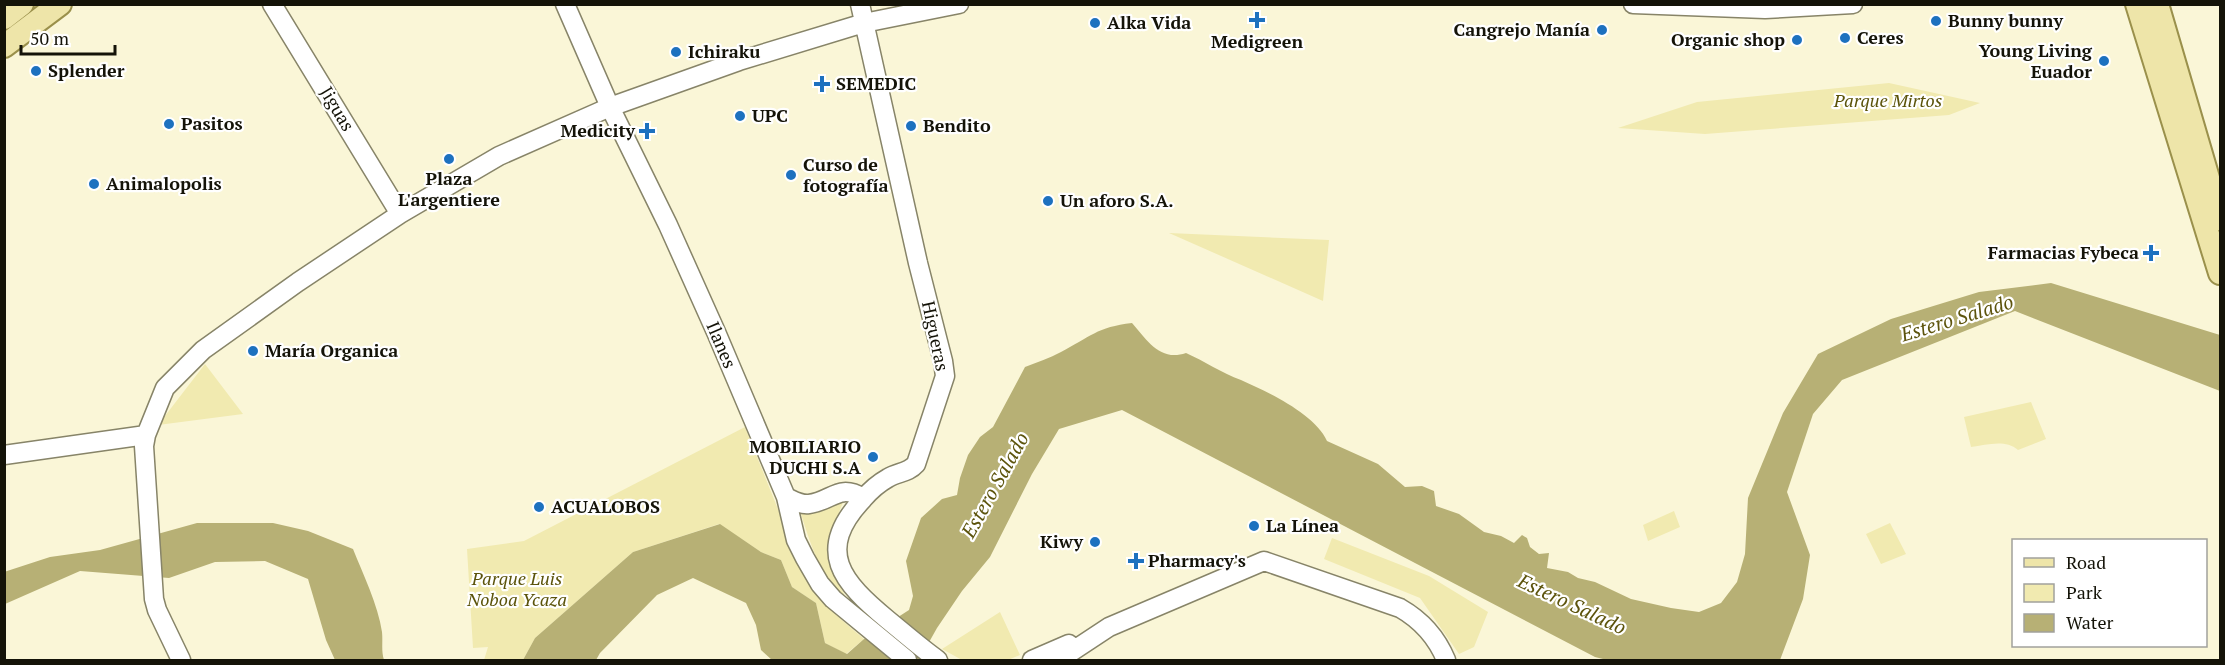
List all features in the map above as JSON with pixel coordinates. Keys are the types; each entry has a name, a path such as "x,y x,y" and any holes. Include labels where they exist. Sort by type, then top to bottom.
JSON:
{"main road":[{"path":"4,18 22,4"},
{"path":"4,46 60,4"},
{"path":"2137,4 2220,273"},
{"path":"2157,4 2220,219"}],"street":[{"name":"Jiguas","path":"272,4 400,214"},
{"name":"Ilanes","path":"566,4 610,107 668,225 786,496 796,540 820,584 833,599 907,660"},
{"name":"Higueras","path":"860,4 945,376 916,464 910,470 888,477 863,498 842,526 837,544 839,563 845,579 860,596 938,660"},
{"path":"181,660 154,599 144,453 146,435 165,388 202,350 400,214 499,156 610,107 739,61 864,23 959,4"},
{"path":"1633,4 1765,9 1853,4"},
{"path":"4,455 146,435"},
{"path":"786,496 800,504 809,504 845,491 854,492 863,498"},
{"path":"1032,660 1264,561 1400,608 1415,616 1440,644 1446,660"},
{"path":"1059,660 1109,627"}],"green space":[{"name":"Parque Mirtos","path":"1889,83 1980,103 1949,115 1705,134 1618,128 1697,102"},
{"path":"1169,233 1329,240 1323,301"},
{"path":"205,364 243,414 158,425"},
{"path":"2031,402 2046,439 2018,450 2002,444 1971,447 1964,417"},
{"name":"Parque Luis Noboa Ycaza","path":"745,427 806,579 825,604 864,639 846,654 825,643 816,603 792,587 781,560 761,552 719,524 633,552 535,638 523,660 484,660 488,647 473,648 467,549 524,541"},
{"path":"844,500 835,526 832,552 837,577 849,602 832,585 825,574 813,550 801,514"},
{"path":"1674,511 1680,527 1648,541 1643,525"},
{"path":"1890,523 1906,554 1881,564 1866,534"},
{"path":"1332,538 1429,576 1488,612 1474,647 1459,654 1420,598 1324,559"},
{"path":"1000,612 1020,655 1008,660 962,660 942,649"}],"water":[{"name":"Estero Salado","path":"2051,283 2220,335 2220,391 2015,311 1842,380 1813,414 1787,492 1810,555 1803,599 1780,660 1607,660 1595,657 1122,410 1059,429 1032,474 990,557 962,591 919,660 772,660 761,650 756,625 746,603 693,578 657,595 600,653 596,660 523,660 535,638 633,552 720,524 761,552 781,560 792,587 816,603 825,643 847,654 864,639 909,610 913,596 906,561 921,518 942,499 957,495 968,455 980,437 993,427 1025,367 1057,354 1094,333 1132,323 1161,352 1177,355 1186,353 1264,391 1302,413 1321,431 1327,441 1378,464 1405,487 1422,486 1434,491 1436,506 1459,514 1484,532 1501,536 1514,543 1522,535 1527,538 1530,547 1539,554 1549,553 1547,568 1568,572 1631,599 1699,612 1721,603 1737,582 1745,554 1748,498 1783,413 1818,354 1891,319 1979,292"},
{"path":"197,523 273,523 308,531 353,549 377,611 382,632 384,660 335,660 326,640 308,579 265,561 215,562 169,578 80,571 5,604 4,572 50,557 100,550"}],"place":[{"name":"Medigreen","path":"1257,20"},
{"name":"Bunny bunny","path":"1936,21"},
{"name":"Alka Vida","path":"1095,23"},
{"name":"Cangrejo Manía","path":"1602,30"},
{"name":"Ceres","path":"1845,38"},
{"name":"Organic shop","path":"1797,40"},
{"name":"Ichiraku","path":"676,52"},
{"name":"Young Living Euador","path":"2104,61"},
{"name":"Splender","path":"36,71"},
{"name":"SEMEDIC","path":"822,84"},
{"name":"UPC","path":"740,116"},
{"name":"Pasitos","path":"169,124"},
{"name":"Bendito","path":"911,126"},
{"name":"Medicity","path":"647,131"},
{"name":"Plaza L'argentiere","path":"449,159"},
{"name":"Curso de fotografía","path":"791,175"},
{"name":"Animalopolis","path":"94,184"},
{"name":"Un aforo S.A.","path":"1048,201"},
{"name":"Farmacias Fybeca","path":"2151,253"},
{"name":"María Organica","path":"253,351"},
{"name":"MOBILIARIO DUCHI S.A","path":"873,457"},
{"name":"ACUALOBOS","path":"539,507"},
{"name":"La Línea","path":"1254,526"},
{"name":"Kiwy","path":"1095,542"},
{"name":"Pharmacy's","path":"1136,561"}]}
